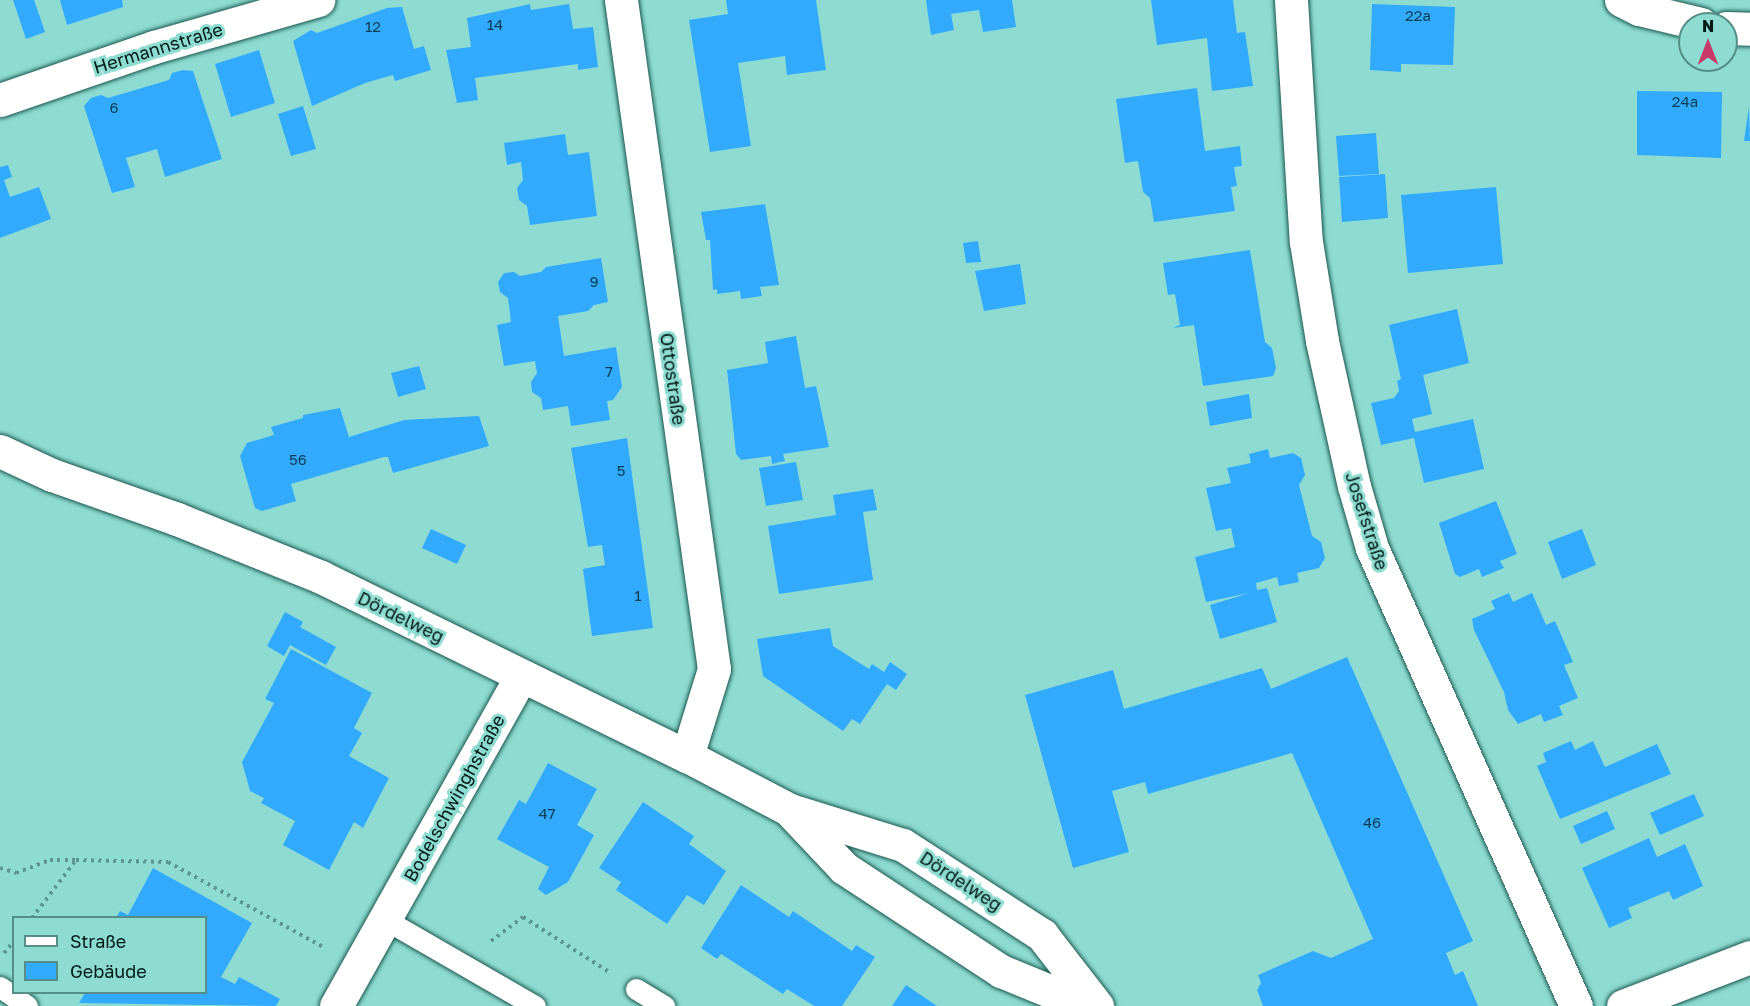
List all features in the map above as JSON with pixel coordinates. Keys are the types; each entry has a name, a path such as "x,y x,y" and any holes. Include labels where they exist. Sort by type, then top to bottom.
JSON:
{"street":[{"name":"Hermannstraße","path":"0,100 154,47 318,0"},
{"name":"Ottostraße","path":"621,0 714,669 687,756"},
{"name":"Josefstraße","path":"1291,0 1306,242 1322,341 1357,496 1372,548 1576,1006"},
{"path":"1621,0 1639,9 1678,18"},
{"name":"Dördelweg","path":"0,451 52,475 177,519 321,577 687,756 790,810 903,844 959,878 1042,935 1097,1006"},
{"name":"Bodelschwinghstraße","path":"336,1006 521,676"},
{"name":"Dördelweg","path":"790,810 844,868 1001,971 1086,1006"},
{"path":"1623,1006 1750,957"}],"lane":[{"path":"386,920 535,1006"},
{"path":"0,987 27,1006"},
{"path":"636,989 664,1006"}],"path":[{"path":"0,868 16,873 50,860 168,862 359,967"},
{"path":"34,916 76,860"},
{"path":"462,964 523,917 636,989"},
{"path":"0,958 12,943"}],"building":[{"path":"13,0 34,0 45,32 26,39"},
{"path":"60,0 122,0 123,7 67,25"},
{"path":"726,0 816,0 826,70 787,75 785,56 738,63 751,146 710,152 689,20 728,14"},
{"path":"926,0 1012,0 1016,27 983,32 979,10 951,14 954,30 931,35"},
{"path":"1151,0 1233,0 1237,33 1245,32 1253,86 1212,91 1207,38 1157,45"},
{"path":"530,4 531,10 569,4 573,29 593,27 598,67 578,70 578,64 475,78 478,100 457,103 446,50 471,47 467,18"},
{"path":"1372,4 1455,7 1453,65 1401,64 1401,72 1370,70"},
{"path":"402,7 414,49 424,46 431,70 395,81 393,75 365,83 312,106 293,41 311,30 317,33 387,8"},
{"path":"259,50 275,103 231,117 215,64"},
{"path":"183,70 193,71 222,159 165,177 157,149 126,158 135,187 112,193 84,106 91,98 101,95 108,98 169,80 172,73"},
{"path":"1197,88 1205,151 1240,146 1242,166 1234,167 1237,186 1231,187 1235,211 1154,222 1150,198 1143,192 1138,161 1125,163 1116,99"},
{"path":"1637,91 1722,92 1721,158 1637,155"},
{"path":"303,106 316,149 291,156 278,114"},
{"path":"1749,107 1750,141 1744,141"},
{"path":"1376,133 1379,174 1339,176 1336,136"},
{"path":"565,134 568,155 589,152 597,216 530,225 527,206 519,200 517,188 523,180 521,162 507,165 504,143"},
{"path":"8,165 12,177 4,180 10,197 39,187 51,219 0,238 0,167"},
{"path":"1385,174 1388,218 1342,222 1339,177"},
{"path":"1496,187 1503,264 1408,273 1401,195"},
{"path":"765,204 779,285 760,287 762,296 741,299 740,291 717,294 717,289 713,290 710,240 706,240 701,212"},
{"path":"978,241 981,262 966,263 963,243"},
{"path":"1250,250 1265,342 1272,348 1276,368 1273,376 1203,386 1194,325 1173,328 1180,325 1175,294 1168,295 1163,263"},
{"path":"601,258 608,302 594,305 588,311 558,316 564,356 616,347 622,387 613,400 607,401 610,420 571,426 568,406 543,410 541,398 532,392 531,382 537,373 535,361 504,366 497,325 511,322 508,298 500,292 498,282 504,273 514,272 520,276 541,272 546,267"},
{"path":"1020,264 1026,304 984,311 975,271"},
{"path":"1457,309 1469,363 1423,375 1432,414 1412,419 1415,432 1473,419 1484,469 1424,483 1414,438 1381,445 1371,403 1394,398 1399,391 1397,381 1401,379 1389,325"},
{"path":"796,336 805,388 816,386 829,447 783,454 785,461 772,464 771,456 741,460 736,454 727,370 768,363 765,342"},
{"path":"419,366 426,389 398,397 391,373"},
{"path":"1249,394 1252,418 1210,426 1206,402"},
{"path":"340,408 349,437 404,420 479,416 489,446 393,473 388,457 384,457 291,484 296,501 262,511 255,508 240,456 247,443 274,435 271,427 303,418 303,415"},
{"path":"627,438 653,628 592,636 583,569 605,565 602,545 588,547 571,448"},
{"path":"1268,449 1270,458 1293,453 1301,458 1305,475 1299,485 1312,536 1321,542 1325,558 1319,568 1297,573 1299,582 1279,586 1277,577 1256,583 1257,590 1267,588 1277,622 1220,639 1210,605 1249,593 1206,602 1195,557 1235,547 1231,528 1216,531 1206,488 1231,483 1227,468 1251,463 1249,454"},
{"path":"796,462 803,500 766,506 759,468"},
{"path":"873,489 877,510 863,512 873,580 779,594 768,526 836,515 833,495"},
{"path":"1496,501 1517,554 1500,561 1504,568 1482,577 1479,569 1460,577 1455,574 1439,523"},
{"path":"431,529 466,545 457,564 422,548"},
{"path":"1582,529 1596,565 1562,579 1548,542"},
{"path":"1509,593 1513,602 1532,593 1546,625 1555,621 1573,662 1564,665 1578,698 1559,706 1563,715 1544,722 1541,714 1518,724 1508,710 1504,692 1474,630 1472,619 1495,609 1491,601"},
{"path":"285,612 303,622 300,627 336,647 326,665 290,645 284,656 267,646"},
{"path":"830,628 833,646 869,669 872,664 884,672 890,662 907,674 896,690 887,684 860,724 852,719 843,731 763,676 757,639"},
{"path":"291,649 372,693 354,728 362,733 349,756 389,778 363,828 354,822 329,870 283,845 295,821 261,803 264,798 250,791 242,762 274,703 265,699"},
{"path":"1347,657 1473,941 1446,953 1455,975 1463,971 1478,1006 1263,1006 1257,990 1261,983 1258,975 1313,951 1331,958 1373,939 1292,753 1148,794 1145,782 1112,791 1129,852 1073,868 1025,695 1113,670 1124,709 1262,668 1271,689"},
{"path":"1571,741 1575,750 1593,741 1605,767 1657,744 1671,774 1560,819 1537,766 1546,762 1543,753"},
{"path":"548,763 597,789 577,825 594,835 568,882 546,895 538,889 549,867 497,839 519,800 526,804"},
{"path":"1694,794 1704,816 1660,835 1650,813"},
{"path":"643,802 694,836 689,844 726,871 704,905 687,895 667,924 616,890 621,882 599,868"},
{"path":"1607,811 1615,829 1581,844 1573,826"},
{"path":"1649,838 1657,857 1685,844 1703,886 1673,900 1669,891 1628,908 1632,918 1609,928 1582,868"},
{"path":"153,868 252,923 221,977 235,984 239,977 280,999 276,1006 79,1003 84,994 207,994 207,916 117,916 120,911 128,915"},
{"path":"741,885 789,917 793,911 852,951 856,945 875,957 842,1006 814,1006 787,989 783,994 721,954 717,959 701,948"},
{"path":"906,985 937,1006 892,1006"}]}
